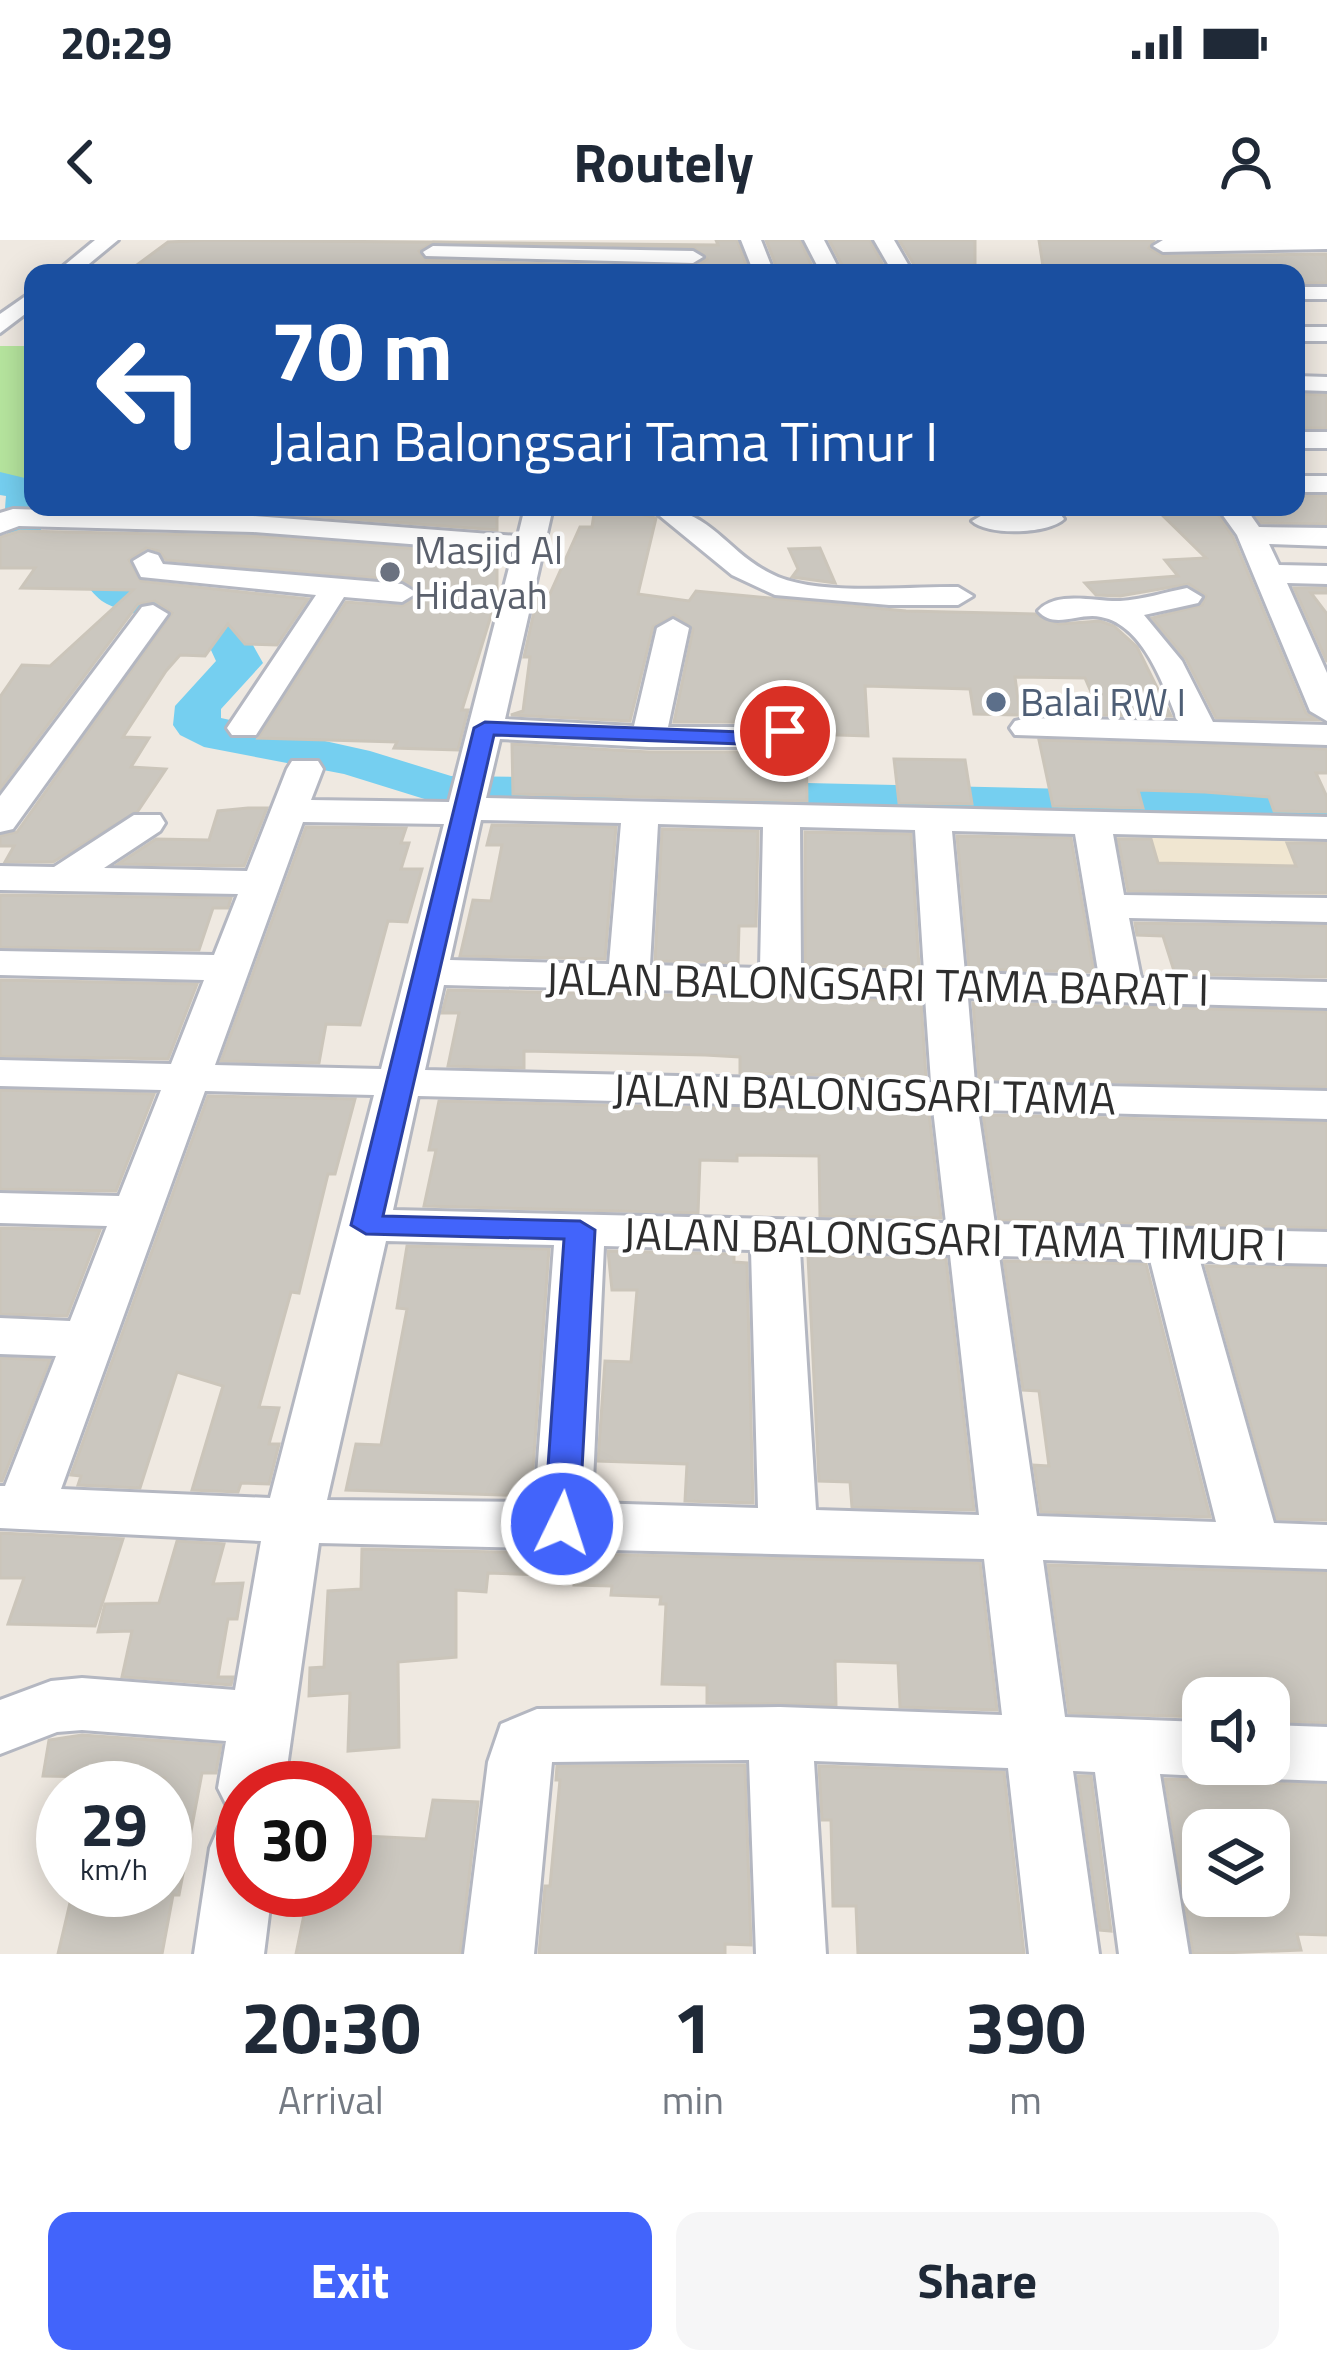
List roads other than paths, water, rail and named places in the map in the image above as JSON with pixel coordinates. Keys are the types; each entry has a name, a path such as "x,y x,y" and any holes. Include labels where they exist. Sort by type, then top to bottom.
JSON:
{"street":[{"path":"76,264 109,240"},
{"path":"560,240 617,241"},
{"path":"1160,243 1325,245"},
{"path":"437,246 691,257"},
{"path":"1276,262 1302,264"},
{"path":"0,326 24,294"},
{"path":"254,1761 293,1521 537,516"},
{"path":"677,516 708,536 742,568 779,588 958,596"},
{"path":"986,521 1049,519 1047,516"},
{"path":"1238,516 1251,536 1327,711"},
{"path":"14,520 253,524 370,519 529,544"},
{"path":"220,578 253,524"},
{"path":"1251,536 1327,537"},
{"path":"148,561 151,571 402,593"},
{"path":"1266,574 1327,575"},
{"path":"244,728 335,588"},
{"path":"1053,611 1117,611 1187,597"},
{"path":"1117,611 1160,649 1200,732"},
{"path":"0,820 153,614"},
{"path":"649,737 673,628"},
{"path":"485,728 649,737 781,737 786,694"},
{"path":"1028,728 1327,735"},
{"path":"305,769 88,1339 13,1507 293,1521 562,1524 1327,1547"},
{"path":"470,799 640,812 1327,828"},
{"path":"289,811 470,799 1327,803"},
{"path":"628,980 640,812"},
{"path":"780,983 782,815"},
{"path":"933,819 954,1096 1064,1954"},
{"path":"1092,822 1122,991"},
{"path":"63,879 147,823"},
{"path":"0,878 261,883"},
{"path":"1105,906 1327,910"},
{"path":"0,963 227,968"},
{"name":"JALAN BALONGSARI TAMA BARAT I","path":"428,972 1327,995"},
{"name":"JALAN BALONGSARI TAMA","path":"0,1073 1327,1105"},
{"path":"0,1208 136,1212"},
{"name":"JALAN BALONGSARI TAMA TIMUR I","path":"366,1225 1327,1248"},
{"path":"562,1524 580,1230"},
{"path":"775,1234 788,1531"},
{"path":"1171,1244 1251,1545"},
{"path":"0,1336 88,1339"},
{"path":"0,1728 51,1707 82,1704 260,1718"},
{"path":"780,1733 791,1954"},
{"path":"499,1954 524,1743 537,1736 780,1733 1182,1748"},
{"path":"1124,1747 1154,1954"},
{"path":"1290,1753 1327,1754"},
{"path":"229,1954 234,1917"}],"waterway":[{"path":"0,483 24,489"},
{"path":"24,500 19,524 23,537 41,549 84,560 121,595 216,615 240,663 198,706 197,725 221,737 353,761 447,791 601,793"},
{"path":"724,796 1327,810"}],"place":[{"name":"Masjid Al Hidayah","path":"390,572"},
{"name":"Balai RW I","path":"996,702"}]}
